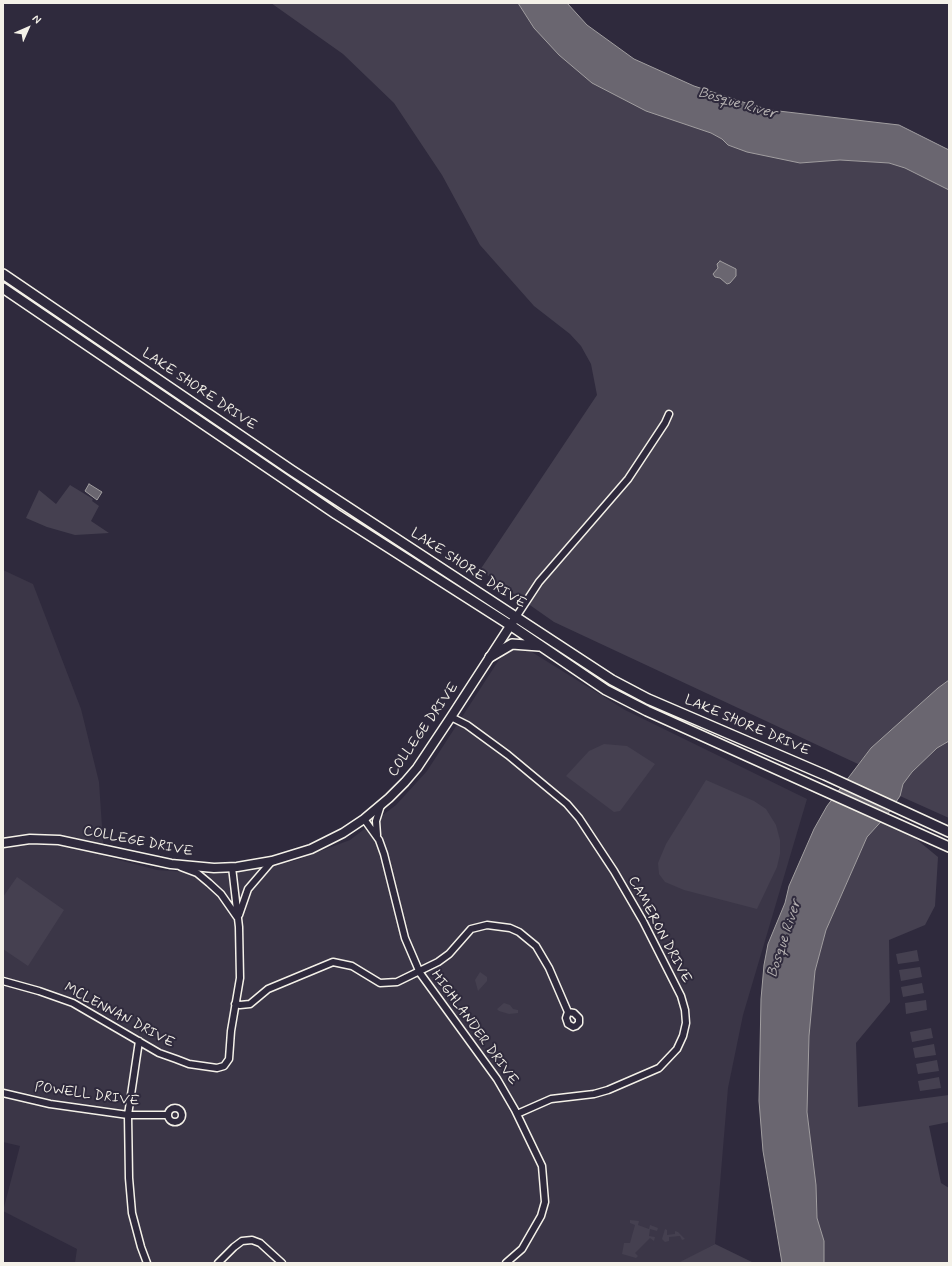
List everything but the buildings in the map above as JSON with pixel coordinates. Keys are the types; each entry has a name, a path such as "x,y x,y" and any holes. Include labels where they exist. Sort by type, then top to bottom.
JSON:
{"main road":[{"name":"LAKE SHORE DRIVE","path":"3,274 285,465 595,670 627,688 825,775 949,832"},
{"name":"LAKE SHORE DRIVE","path":"3,288 336,514 510,625 579,673 632,704 820,787 949,847"},
{"path":"490,657 512,644 540,646"}],"street":[{"path":"516,617 539,582 628,479 665,423 669,414"},
{"name":"COLLEGE DRIVE","path":"3,843 30,839 59,840 178,865 214,868 272,861 294,855 327,841 364,819 381,805 416,768 516,617"},
{"name":"CAMERON DRIVE","path":"451,717 467,725 498,748 567,804 579,818 643,921 681,996 685,1010 686,1023 683,1036 676,1049 659,1068 608,1090 594,1094 552,1099 517,1114"},
{"name":"HIGHLANDER DRIVE","path":"381,805 376,820 379,840 389,866 405,938 419,972 432,992 484,1058 517,1114 542,1166 545,1202 541,1216 532,1235 522,1250 506,1263"},
{"name":"HIGHLANDER DRIVE","path":"364,819 379,840"},
{"path":"238,918 248,889 272,861"},
{"path":"178,865 196,873 209,882 238,918"},
{"path":"232,867 238,918 240,978 235,1004 250,1004 268,989 333,962 352,966 380,983 397,982 438,962 448,954 471,929 487,924 510,928 528,938 536,946 549,968 568,1012"},
{"name":"MCLENNAN DRIVE","path":"3,981 39,991 73,1003 159,1052 189,1064 217,1068 224,1066 229,1059 235,1004"},
{"path":"139,1041 128,1115 132,1213 140,1247 147,1263"},
{"name":"POWELL DRIVE","path":"3,1093 50,1104 128,1115 168,1115"},
{"path":"218,1263 242,1241 252,1240 260,1243 282,1263"}],"shaded area":[{"path":"271,3 518,3 534,28 722,139 728,145 800,163 840,160 889,163 905,168 949,190 949,680 871,748 858,764 554,622 480,570 597,395 591,364 581,346 570,334 534,306 480,245 442,175 394,103 343,54"},
{"path":"70,485 93,499 92,501 99,506 91,521 109,533 75,535 47,527 26,518 39,490 56,504"},
{"path":"3,570 33,584 81,709 99,782 104,856 157,870 217,874 294,861 350,840 396,805 427,771 502,655 515,647 527,649 625,710 807,799 743,1015 728,1088 715,1244 680,1263 75,1263 77,1249 3,1211 20,1146 3,1142"},
{"path":"949,741 949,818 900,796 903,784 912,772 937,748"},
{"path":"604,744 627,746 655,764 620,811 614,812 566,776 589,751"},
{"path":"706,780 754,801 766,809 776,825 780,840 780,854 777,867 757,909 684,890 665,882 659,874 658,863 666,844"},
{"path":"887,815 938,857 935,906 925,925 889,940 890,1002 856,1043 858,1107 949,1095 949,1122 929,1126 941,1183 949,1188 949,1263 824,1263 824,1241 817,1218 816,1185 807,1112 809,1036 815,971 826,930 867,837"},
{"path":"17,877 64,910 28,966 3,949 3,897"},
{"path":"917,950 919,961 898,964 896,954"},
{"path":"920,967 922,977 901,981 899,970"},
{"path":"480,972 487,977 487,981 478,991 475,980"},
{"path":"922,983 924,993 903,997 901,987"},
{"path":"926,1000 927,1010 906,1014 905,1003"},
{"path":"504,1003 510,1005 513,1009 518,1010 518,1013 509,1014 499,1011 497,1009"},
{"path":"931,1028 933,1038 912,1042 910,1032"},
{"path":"934,1044 936,1055 915,1058 913,1048"},
{"path":"937,1060 939,1071 918,1074 916,1064"},
{"path":"939,1077 941,1088 920,1091 918,1081"},
{"path":"630,1220 639,1221 638,1225 649,1229 650,1225 658,1228 657,1231 650,1229 649,1236 655,1237 654,1241 650,1238 635,1253 638,1256 636,1258 622,1254 624,1243 630,1243 635,1225 630,1223"},
{"path":"665,1229 667,1230 667,1235 675,1234 675,1231 685,1239 682,1240 680,1236 669,1237 669,1241 665,1242 662,1239"},
{"path":"715,1244 754,1263 678,1263"}],"water":[{"name":"Bosque River","path":"518,3 567,3 587,25 634,59 694,86 749,104 770,110 899,125 949,150 949,190 905,168 889,163 840,160 800,163 747,152 728,145 722,139 711,133 646,111 592,83 559,55 534,28"},
{"path":"720,261 736,269 736,276 730,283 727,284 720,278 715,277 713,274 718,268 717,264"},
{"path":"89,484 102,492 97,500 85,491"},
{"name":"Bosque River","path":"949,680 949,741 937,748 912,772 903,784 900,796 887,815 867,837 826,930 815,971 809,1036 807,1112 816,1185 817,1218 824,1241 824,1263 782,1263 763,1151 759,1101 761,999 764,965 768,944 785,903 789,886 814,829 827,806 871,748"}]}
